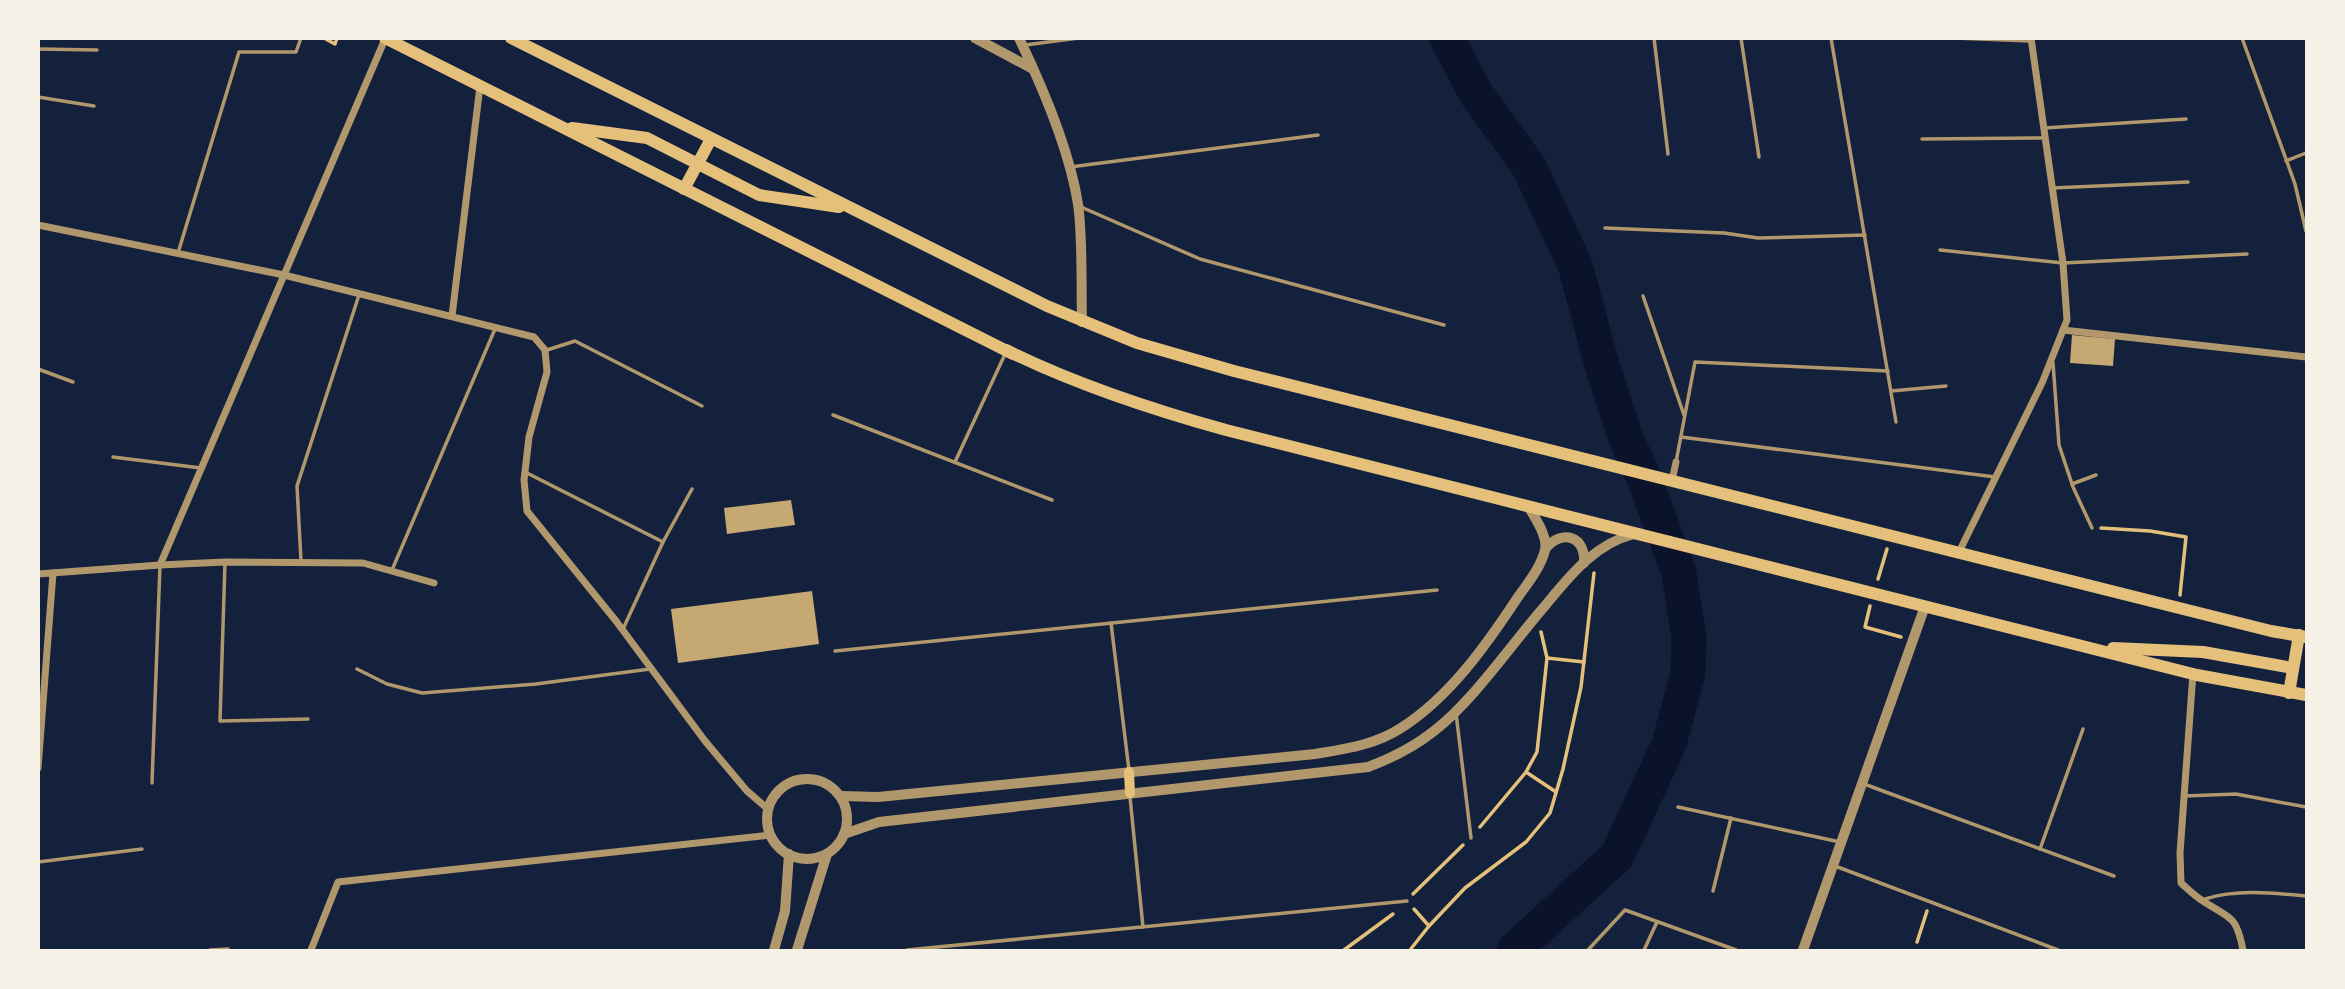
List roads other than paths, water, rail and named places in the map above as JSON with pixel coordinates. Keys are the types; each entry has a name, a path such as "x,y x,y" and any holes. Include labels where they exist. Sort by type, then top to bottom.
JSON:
{"highway":[{"path":"385,38 1023,359 1094,389 1172,415 2089,648 2193,673 2306,695"},
{"path":"511,38 1082,322 1138,343 1192,360 1672,481 2271,631 2303,636 2301,654 2293,668 2289,692"},
{"path":"561,127 647,138 763,197 850,208"},
{"path":"684,189 711,139"},
{"path":"1006,350 1023,359"},
{"path":"2089,648 2197,651 2293,668"}],"main road":[{"path":"1129,772 1130,793"}],"street":[{"path":"160,565 385,38"},
{"path":"975,38 1034,69"},
{"path":"1959,552 2067,320 2063,263 2032,40"},
{"path":"1021,42 1034,69 1069,167 1078,206 1082,322"},
{"path":"452,316 480,86"},
{"path":"38,225 284,275 534,337 545,350 547,372 529,437 525,472 527,511 623,629 730,771 747,792 768,809"},
{"path":"2063,330 2306,358"},
{"path":"1672,481 1676,462"},
{"path":"1528,506 1540,527 1546,548"},
{"path":"844,834 879,822 1368,767 1398,756 1434,731 1455,711 1576,568 1599,550 1636,533"},
{"path":"841,796 878,797 1315,754 1368,745 1401,728 1460,676 1503,620 1553,540 1573,538 1581,545 1584,563"},
{"path":"38,574 225,562 363,563 434,583"},
{"path":"38,768 53,573"},
{"path":"1803,950 1925,606"},
{"path":"2193,673 2179,853 2181,883 2201,901 2228,915 2239,932 2243,950"},
{"path":"807,779 820,781 841,796 846,808 847,822 837,846 827,854 801,858 778,846 771,835 768,809 782,788 794,781 807,779"},
{"path":"311,950 338,882 771,835"},
{"path":"774,950 785,911 789,854"},
{"path":"797,950 827,854"}],"lane":[{"path":"178,253 239,52 296,52 301,38"},
{"path":"1021,42 1079,38"},
{"path":"1654,38 1668,154"},
{"path":"1741,38 1759,157"},
{"path":"1830,38 1896,422"},
{"path":"1954,38 2032,40"},
{"path":"2242,38 2286,161 2306,230"},
{"path":"38,50 97,50"},
{"path":"38,97 94,106"},
{"path":"2044,128 2186,118"},
{"path":"1069,167 1318,135"},
{"path":"1922,139 2045,138"},
{"path":"2286,161 2306,153"},
{"path":"2052,188 2188,182"},
{"path":"1078,206 1199,259 1444,325"},
{"path":"1605,228 1724,233 1758,238 1865,236"},
{"path":"1940,250 2063,263 2247,254"},
{"path":"301,562 297,486 360,293"},
{"path":"1643,296 1685,417"},
{"path":"392,571 496,327"},
{"path":"545,350 575,341 702,406"},
{"path":"955,462 1006,350"},
{"path":"2052,357 2059,445 2072,484 2092,528"},
{"path":"1676,462 1695,362 1888,371"},
{"path":"38,369 73,382"},
{"path":"1891,391 1946,386"},
{"path":"833,415 1052,500"},
{"path":"1681,437 1996,477"},
{"path":"113,457 201,468"},
{"path":"525,472 663,542"},
{"path":"2072,484 2096,475"},
{"path":"623,629 663,542 692,489"},
{"path":"225,562 220,721 309,719"},
{"path":"152,783 160,565"},
{"path":"835,651 1437,590"},
{"path":"1111,623 1129,772"},
{"path":"357,669 387,684 422,693 536,684 652,668"},
{"path":"1455,711 1471,838"},
{"path":"2040,849 2083,729"},
{"path":"1862,784 2114,876"},
{"path":"1130,793 1143,927"},
{"path":"2184,796 2236,794 2306,807"},
{"path":"1678,807 1841,842"},
{"path":"1713,891 1731,818"},
{"path":"38,862 142,849"},
{"path":"1833,865 2058,950"},
{"path":"2201,901 2223,893 2271,892 2306,896"},
{"path":"907,950 1407,901"},
{"path":"1588,950 1625,910 1735,950"},
{"path":"1644,950 1657,922"},
{"path":"211,950 228,949"}],"waterway":[{"path":"1447,38 1475,92 1529,167 1575,265 1602,365 1625,436 1644,478 1679,573 1689,638 1688,673 1669,744 1617,856 1514,950"}]}
